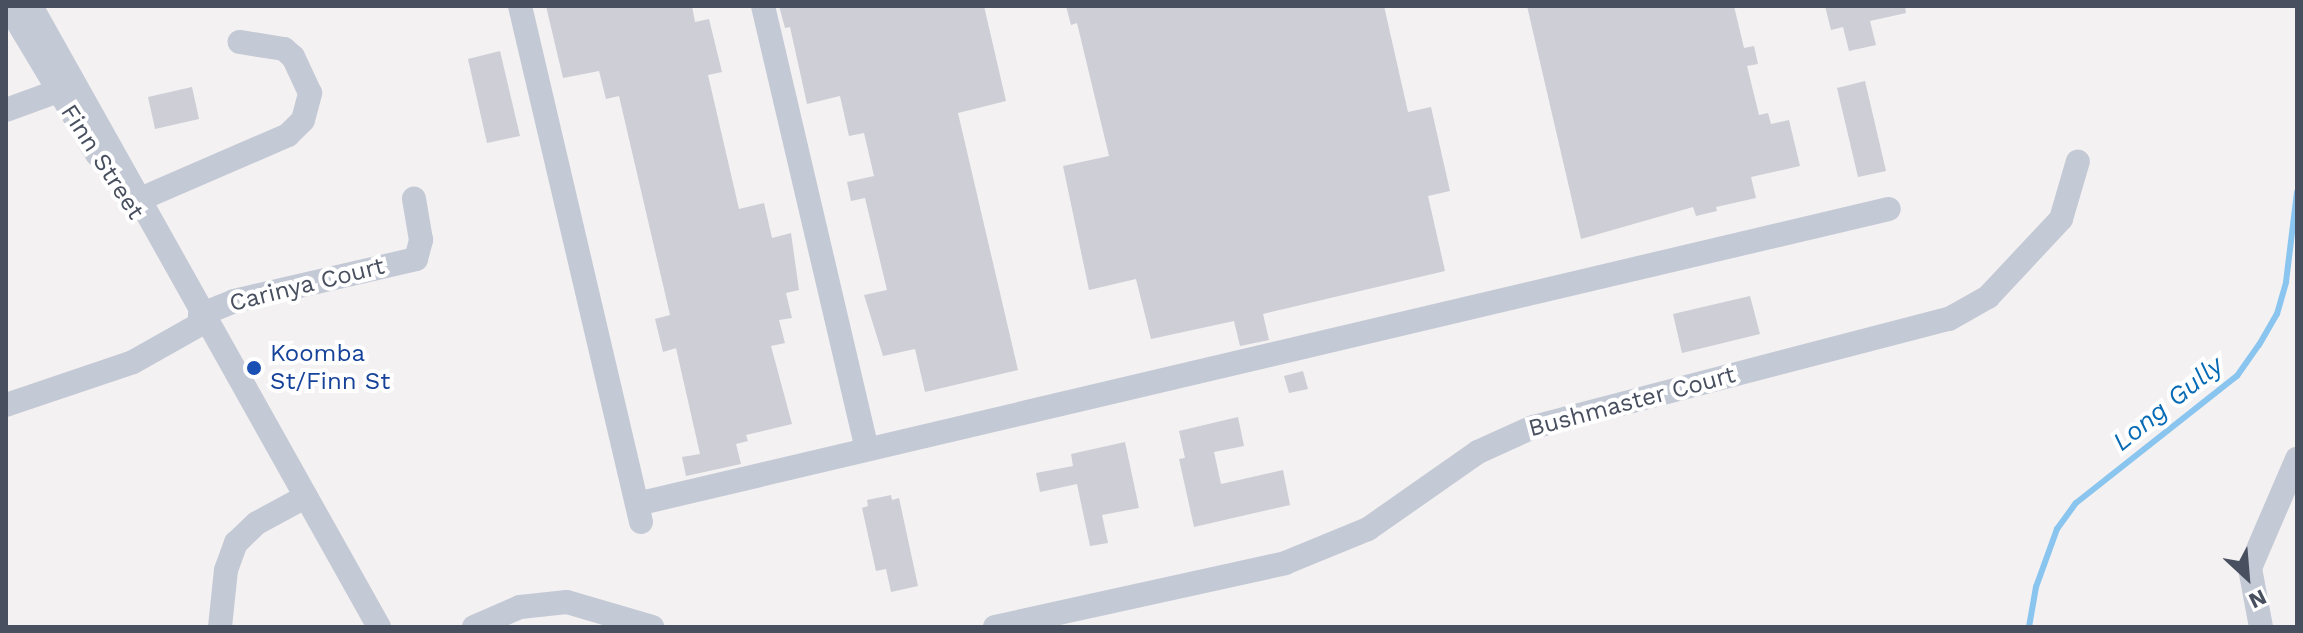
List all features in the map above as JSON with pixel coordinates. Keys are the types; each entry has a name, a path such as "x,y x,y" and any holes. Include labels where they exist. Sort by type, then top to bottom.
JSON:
{"street":[{"name":"Finn Street","path":"8,6 66,88 138,200 202,318"},
{"name":"Finn Street","path":"31,6 66,88 379,627"},
{"path":"509,6 523,17 639,513 867,449 1889,209"},
{"path":"763,6 867,449"},
{"path":"138,200 288,135 303,120 310,93 293,57 284,49 240,42"},
{"path":"6,110 66,88"},
{"name":"Bushmaster Court","path":"995,627 1285,563 1368,529 1478,452 1533,427 1949,319 1988,297 2061,219 2078,161"},
{"name":"Carinya Court","path":"6,405 133,362 234,301 416,259 421,240 414,199"},
{"path":"2261,627 2250,568 2297,459"},
{"path":"220,627 226,570 236,543 250,527 305,497"},
{"path":"474,627 520,607 567,602 652,627"}],"building":[{"path":"546,6 692,6 695,22 709,19 722,72 708,75 739,209 764,203 772,238 791,233 799,290 786,293 792,318 779,320 785,343 771,346 792,424 746,435 748,441 736,444 741,464 686,476 682,457 700,454 676,348 663,352 655,319 670,315 619,96 606,99 599,71 563,78"},
{"path":"779,6 984,6 1006,101 958,113 1018,370 925,392 915,349 883,356 864,295 887,290 865,198 851,201 847,182 874,176 864,133 849,136 840,96 807,104 790,27 785,28"},
{"path":"1066,6 1384,6 1408,112 1431,107 1450,191 1428,196 1445,271 1263,314 1269,340 1240,346 1234,321 1151,339 1136,279 1089,290 1063,166 1109,156 1077,23 1071,25"},
{"path":"1527,6 1734,6 1744,48 1754,46 1758,64 1747,66 1759,115 1768,113 1771,124 1789,120 1800,166 1751,177 1756,198 1716,207 1717,211 1696,216 1693,207 1581,239"},
{"path":"1825,6 1905,6 1906,13 1870,21 1876,45 1849,51 1843,27 1831,30"},
{"path":"500,51 520,136 487,143 468,59"},
{"path":"1865,81 1886,171 1858,177 1837,88"},
{"path":"192,87 199,119 155,129 148,97"},
{"path":"1750,296 1760,334 1682,353 1673,314"},
{"path":"1303,371 1308,389 1289,393 1284,376"},
{"path":"1238,417 1244,446 1214,452 1221,484 1283,470 1290,505 1194,527 1179,459 1185,458 1179,431"},
{"path":"1125,442 1139,508 1102,515 1108,543 1090,546 1077,484 1040,492 1036,473 1073,466 1071,454"},
{"path":"891,495 892,500 899,498 918,586 891,592 886,569 876,571 862,508 868,506 867,500"}],"waterway":[{"name":"Long Gully","path":"2029,627 2036,587 2057,529 2076,503 2237,376 2259,345 2277,314 2286,282 2297,192"}],"place":[{"name":"Koomba St/Finn St","path":"254,368"}]}
